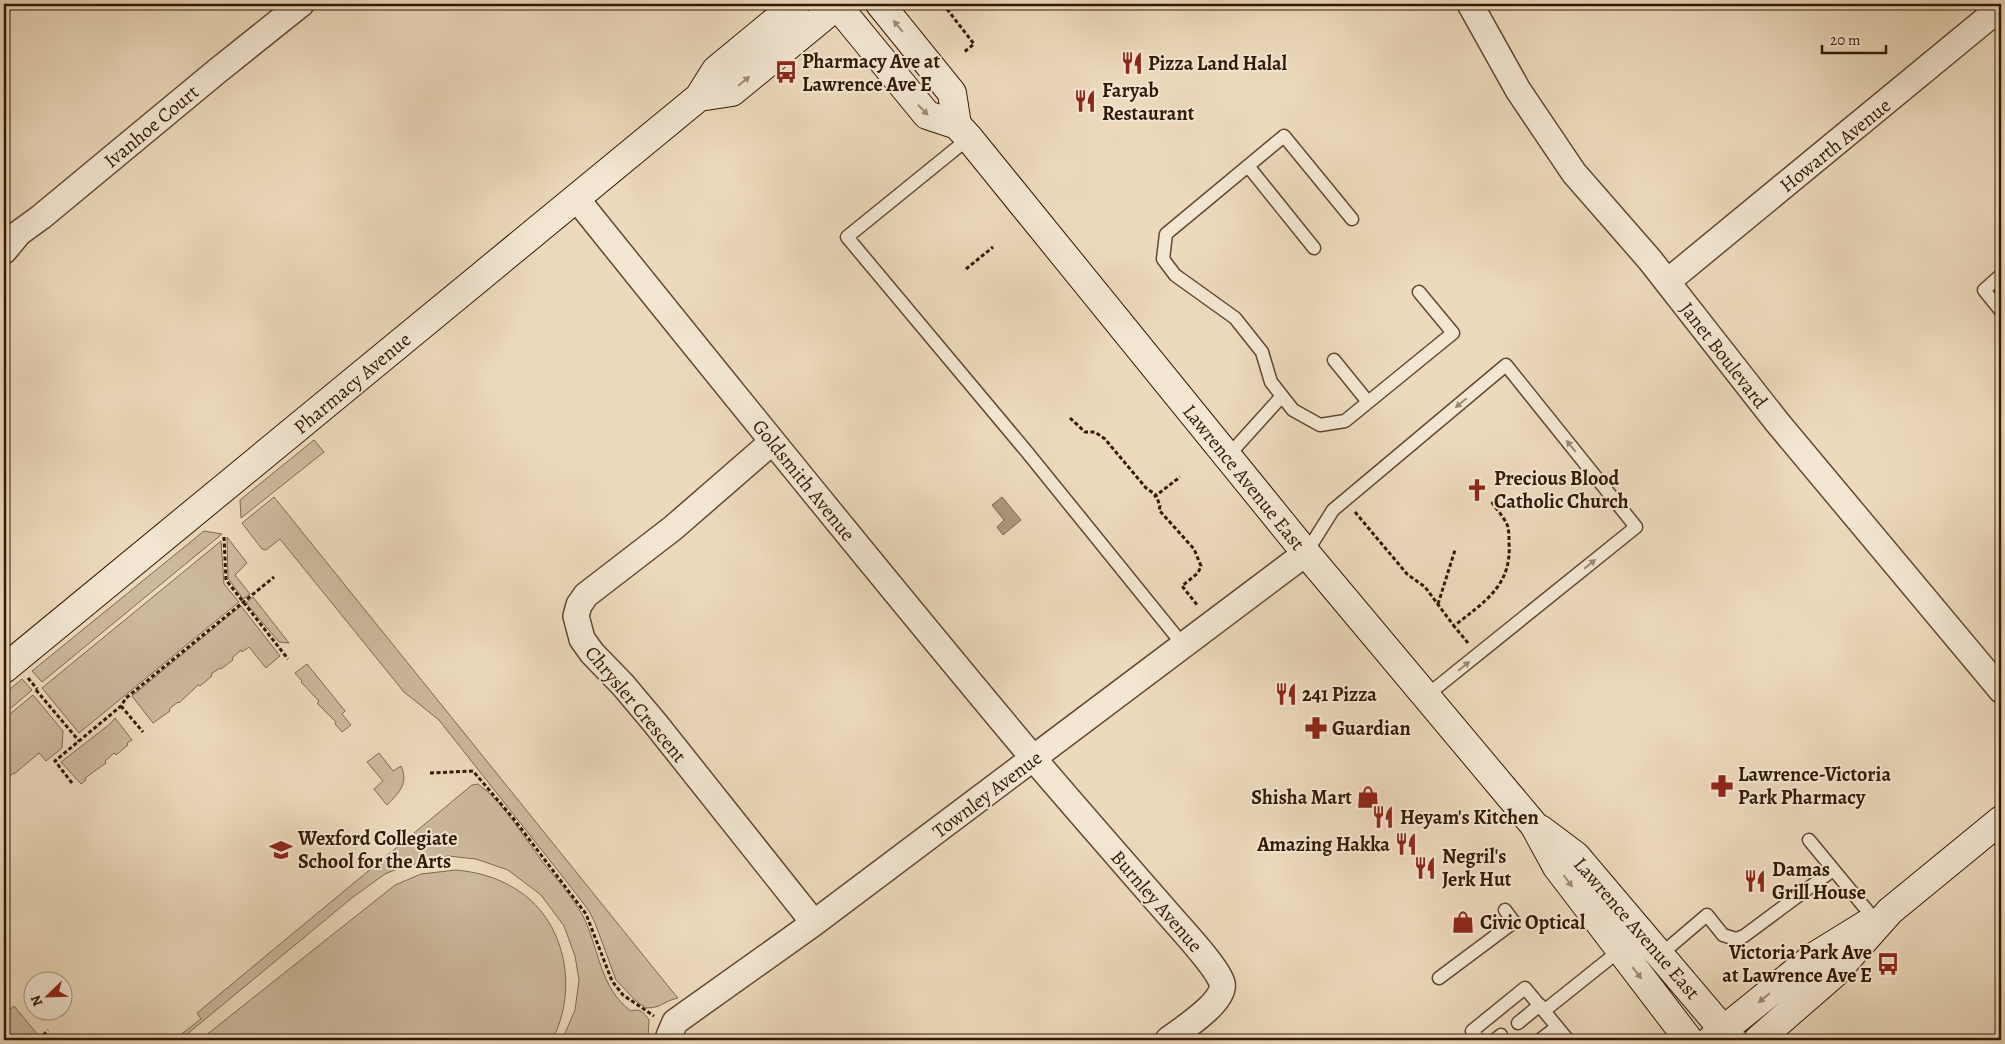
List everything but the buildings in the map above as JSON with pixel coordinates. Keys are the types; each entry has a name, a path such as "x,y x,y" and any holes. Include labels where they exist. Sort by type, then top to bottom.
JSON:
{"main road":[{"name":"Pharmacy Avenue","path":"14,672 576,198 700,98 716,70 796,4"},
{"name":"Pharmacy Avenue","path":"700,98 732,92 837,4"},
{"path":"837,4 927,115 963,132"},
{"name":"Lawrence Avenue East","path":"880,4 952,94 963,132 1306,553 1534,825 1557,867 1619,951 1689,1040"},
{"path":"1722,1037 1814,956 1883,915 2001,820"},
{"name":"Lawrence Avenue East","path":"1534,825 1576,856 1660,954 1722,1037"},
{"path":"1758,1040 1834,974 1883,915"}],"street":[{"name":"Ivanhoe Court","path":"4,251 19,233 301,4"},
{"name":"Janet Boulevard","path":"1470,4 1518,90 1574,173 1650,260 1777,422 2001,690"},
{"name":"Howarth Avenue","path":"1667,282 2001,7"},
{"name":"Goldsmith Avenue","path":"576,198 772,442 1034,759"},
{"name":"Chrysler Crescent","path":"772,442 673,528 586,595 579,605 576,616 582,639 592,653 623,685 655,723 814,924"},
{"name":"Townley Avenue","path":"670,1038 676,1022 814,924 1306,553"},
{"name":"Burnley Avenue","path":"1034,759 1191,940 1220,978 1223,986 1222,994 1214,1004 1168,1040"}],"lane":[{"path":"963,132 847,237 1027,452 1184,646"},
{"path":"1352,219 1284,136 1166,234 1163,259 1175,275 1235,318 1262,352 1271,382 1282,396 1294,410 1320,425 1345,421 1453,333 1419,292"},
{"path":"1248,166 1314,248"},
{"path":"2001,275 1984,290 2001,311"},
{"path":"1334,360 1368,402"},
{"path":"1306,553 1333,510 1506,365 1636,527 1426,696"},
{"path":"1227,457 1282,396"},
{"path":"1810,840 1833,870 1883,915"},
{"path":"1660,954 1707,915 1723,935 1736,939 1744,936 1833,870"},
{"path":"1439,978 1514,922 1505,910"},
{"path":"1518,1023 1542,1008 1619,951"},
{"path":"1479,1040 1472,1031 1525,988 1568,1040"},
{"path":"1540,1040 1557,1027"}],"path":[{"path":"943,4 974,44 963,53"},
{"path":"966,269 993,247"},
{"path":"1070,418 1085,432 1095,432 1105,438 1146,488 1155,496 1160,506 1159,510 1194,549 1201,566 1198,573 1182,586 1200,608"},
{"path":"1155,496 1180,477"},
{"path":"1345,500 1407,574 1424,587 1477,655"},
{"path":"1454,626 1494,593 1507,569 1510,555 1508,526 1491,501"},
{"path":"224,537 226,580 288,659"},
{"path":"1438,605 1455,550"},
{"path":"72,783 55,761 121,706 126,698 274,577"},
{"path":"14,672 37,690 79,741"},
{"path":"121,706 143,732"},
{"path":"430,772 473,771 513,818 586,914 612,981 623,995 654,1016"},
{"path":"39,1040 48,1030"}],"shaded area":[{"path":"314,440 324,452 241,518 240,500"},
{"path":"274,497 678,998 660,1006 646,1008 636,1001 616,980 589,911 439,720 404,692 280,539 266,550 262,549 242,523"},
{"path":"1002,497 1021,520 1003,535 997,527 1004,520 992,505"},
{"path":"204,531 222,534 42,682 32,671"},
{"path":"227,537 247,563 235,575 250,594 243,599 228,578"},
{"path":"221,541 224,584 239,602 79,733 42,688"},
{"path":"253,597 289,643 279,642 246,603"},
{"path":"241,606 280,656 266,668 249,647 242,652 241,650 232,658 233,660 211,674 212,676 200,686 198,685 179,703 169,709 170,711 153,723 132,696"},
{"path":"307,664 345,711 342,714 351,725 342,732 335,724 336,722 317,703 319,701 295,673"},
{"path":"22,679 32,690 4,714 4,694"},
{"path":"33,695 63,731 62,748 46,761 39,753 13,773 4,783 4,719"},
{"path":"115,718 132,740 116,755 114,753 105,761 106,763 85,778 86,780 81,784 61,762"},
{"path":"379,753 393,771 401,766 404,778 402,787 387,805 374,789 383,781 367,762"},
{"path":"478,784 496,800 574,901 588,928 606,980 621,1002 631,1011 641,1011 649,1020 648,1040 562,1040 575,1010 579,980 575,956 564,926 541,895 508,870 476,859 448,856 402,867 385,874 353,897 180,1040 174,1040 201,1019 197,1013 472,785"},
{"path":"456,870 486,876 507,884 532,901 546,917 556,936 563,956 566,978 565,999 560,1020 552,1040 200,1040 395,885 421,874"},
{"path":"14,1006 22,1016 22,1022 27,1022 38,1035 36,1040 4,1040 4,1015"}],"place":[{"name":"Pizza Land Halal","path":"1132,63"},
{"name":"Pharmacy Ave at Lawrence Ave E","path":"786,72"},
{"name":"Faryab Restaurant","path":"1085,101"},
{"name":"Precious Blood Catholic Church","path":"1477,490"},
{"name":"241 Pizza","path":"1286,694"},
{"name":"Guardian","path":"1316,728"},
{"name":"Lawrence-Victoria Park Pharmacy","path":"1722,786"},
{"name":"Shisha Mart","path":"1368,797"},
{"name":"Heyam's Kitchen","path":"1383,817"},
{"name":"Amazing Hakka","path":"1406,844"},
{"name":"Wexford Collegiate School for the Arts","path":"281,850"},
{"name":"Negril's Jerk Hut","path":"1425,868"},
{"name":"Damas Grill House","path":"1755,881"},
{"name":"Civic Optical","path":"1463,922"},
{"name":"Victoria Park Ave at Lawrence Ave E","path":"1888,964"}]}
